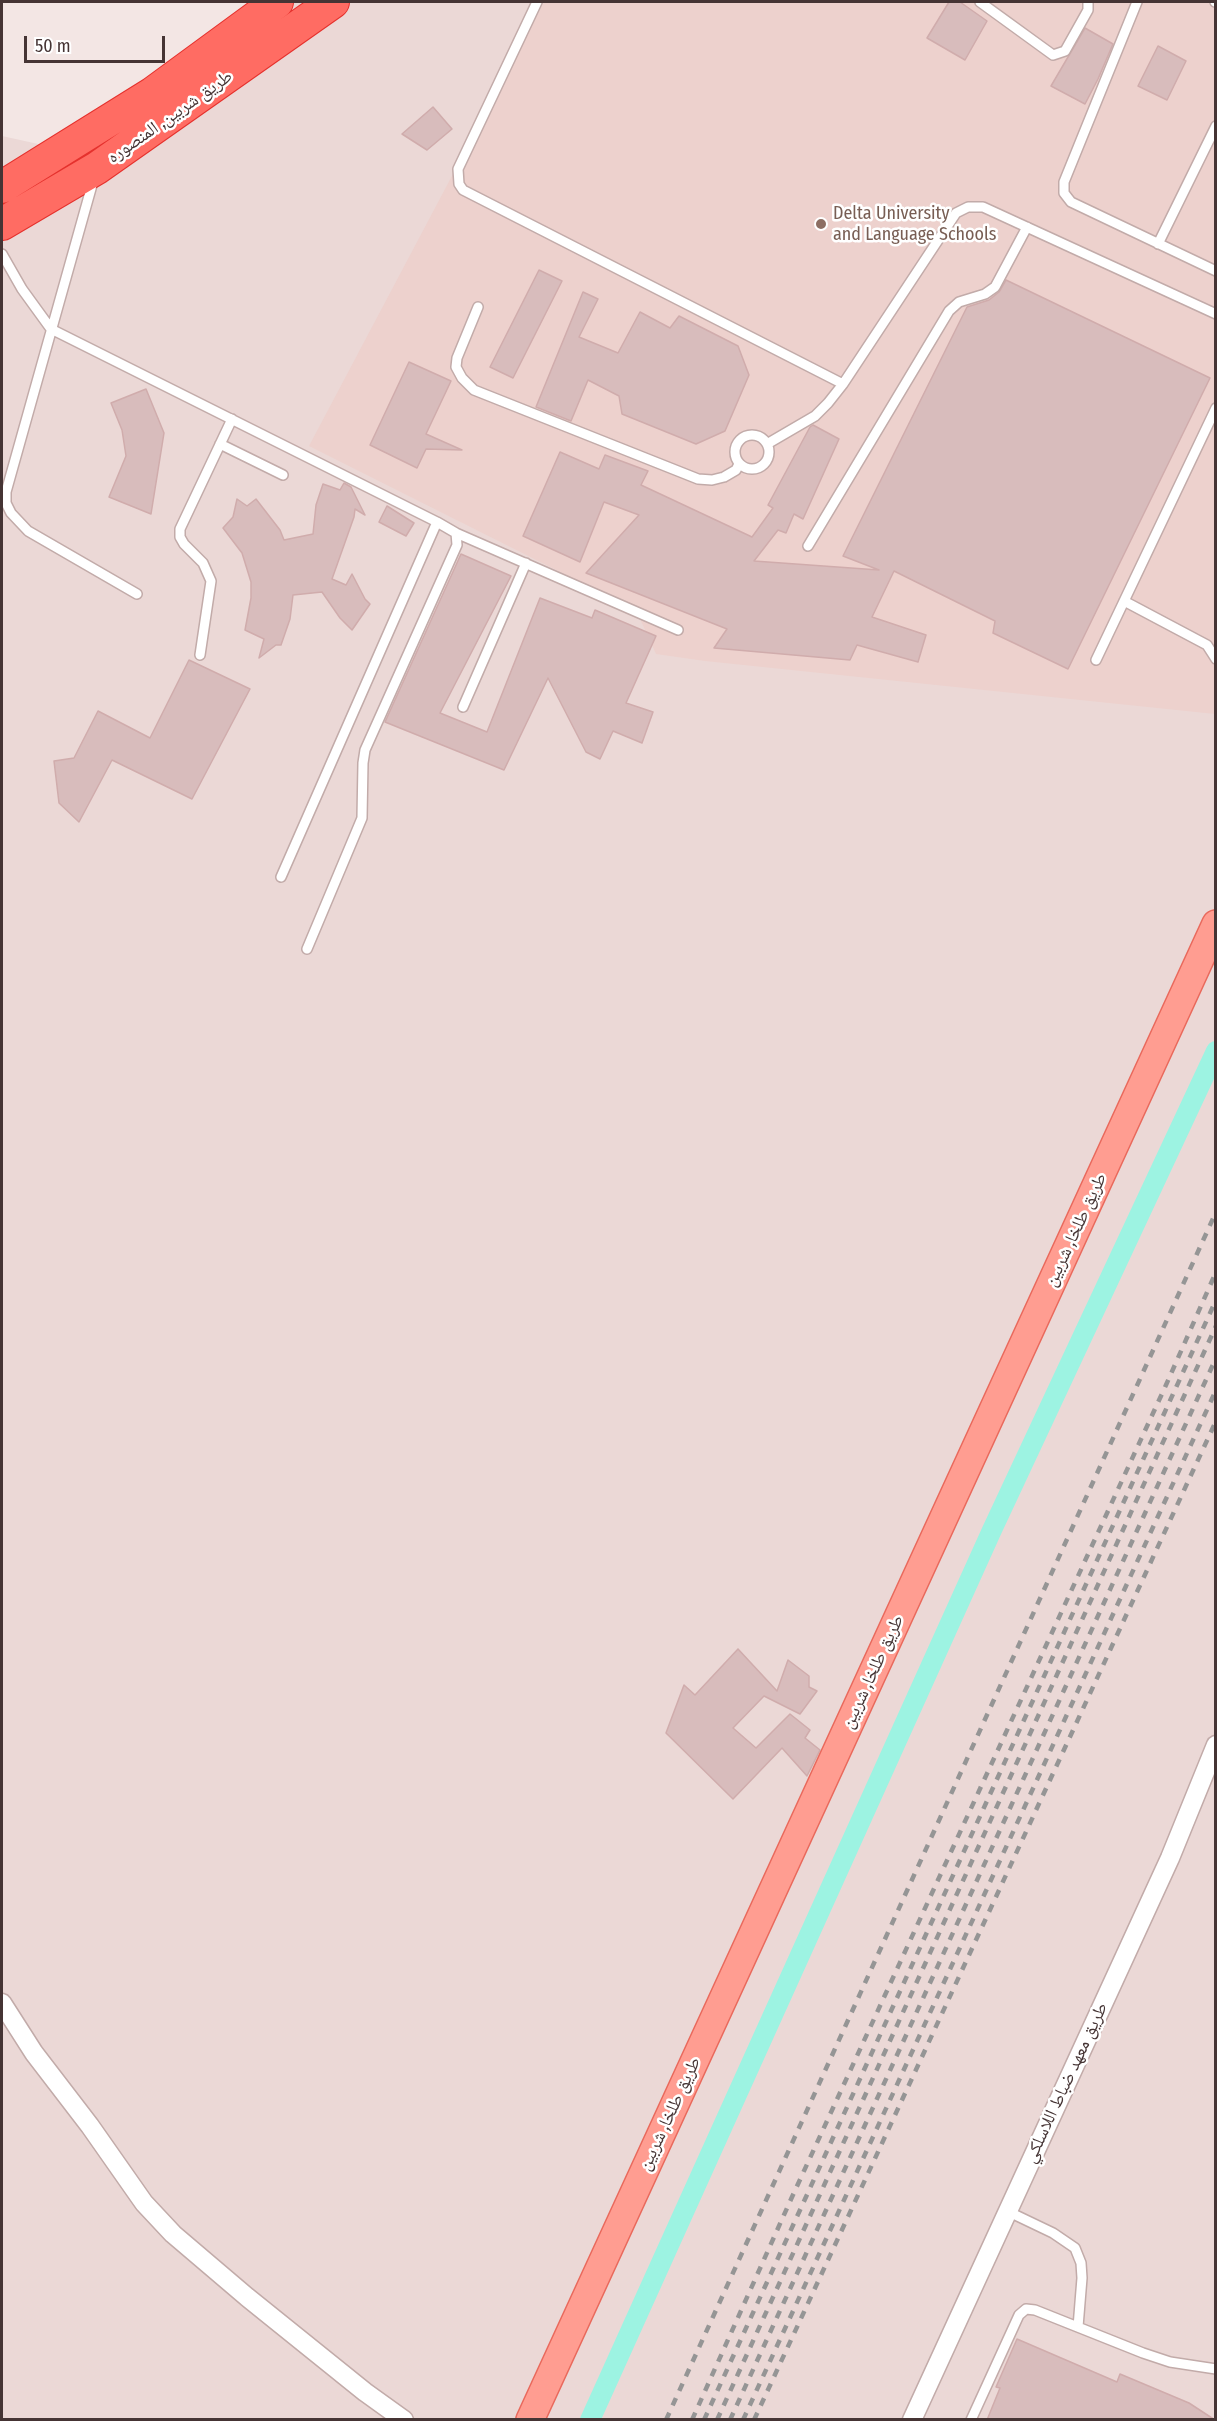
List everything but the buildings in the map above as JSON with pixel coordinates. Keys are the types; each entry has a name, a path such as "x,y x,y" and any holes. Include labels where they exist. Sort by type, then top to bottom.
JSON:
{"highway":[{"name":"طريق شربين, المنصوره","path":"2,224 97,168 160,107 277,2"},
{"name":"طريق شربين, المنصوره","path":"2,187 160,107 333,2"}],"main road":[{"name":"طريق طلخا, شربين","path":"530,2420 1215,924"}],"street":[{"name":"طريق معهد ضباط اللاسلكي","path":"912,2420 1170,1858 1215,1745"},
{"path":"2,2003 34,2053 90,2126 144,2203 173,2234 247,2297 365,2392 404,2420"}],"lane":[{"path":"537,2 458,169 459,184 463,190 843,384"},
{"path":"980,2 1053,55 1065,51 1088,10 1088,2"},
{"path":"1137,2 1064,182 1064,193 1071,202 1215,272"},
{"path":"1158,244 1215,126"},
{"path":"97,168 6,492 6,503 11,513 28,531 137,594"},
{"path":"767,444 815,416 843,384 956,213 969,207 983,207 1215,314"},
{"path":"808,546 949,311 959,302 985,294 995,287 1027,227"},
{"path":"2,254 22,289 51,329 456,533 678,630"},
{"path":"478,307 457,358 456,367 462,378 474,390 698,479 712,480 724,477 736,470 740,464"},
{"path":"1096,660 1215,408"},
{"path":"200,655 212,581 203,563 184,544 180,529 232,419"},
{"path":"753,435 764,440 767,444 768,456 761,466 750,469 740,464 735,447 742,438 753,435"},
{"path":"220,444 283,476"},
{"path":"281,877 437,522"},
{"path":"307,949 362,818 365,750 457,545 456,533"},
{"path":"463,707 526,563"},
{"path":"1124,601 1207,645 1215,658"},
{"path":"1007,2211 1053,2233 1075,2248 1081,2271 1078,2327"},
{"path":"971,2420 1019,2315 1026,2309 1035,2310 1161,2359 1215,2369"}],"shaded area":[{"path":"295,2 1215,2 1215,2419 2,2420 2,136 79,153"},
{"name":"Delta University and Language Schools","path":"544,2 1215,2 1215,714 656,654 636,610 309,446"}],"waterway":[{"path":"590,2420 992,1530 1216,1051"}],"railway":[{"path":"666,2420 1216,1212"},
{"path":"692,2420 1216,1272"},
{"path":"704,2420 1216,1300"},
{"path":"717,2420 1216,1326"},
{"path":"730,2420 1216,1358"},
{"path":"743,2420 1216,1390"},
{"path":"754,2420 1216,1421"}],"place":[{"name":"Delta University and Language Schools","path":"821,224"}]}
